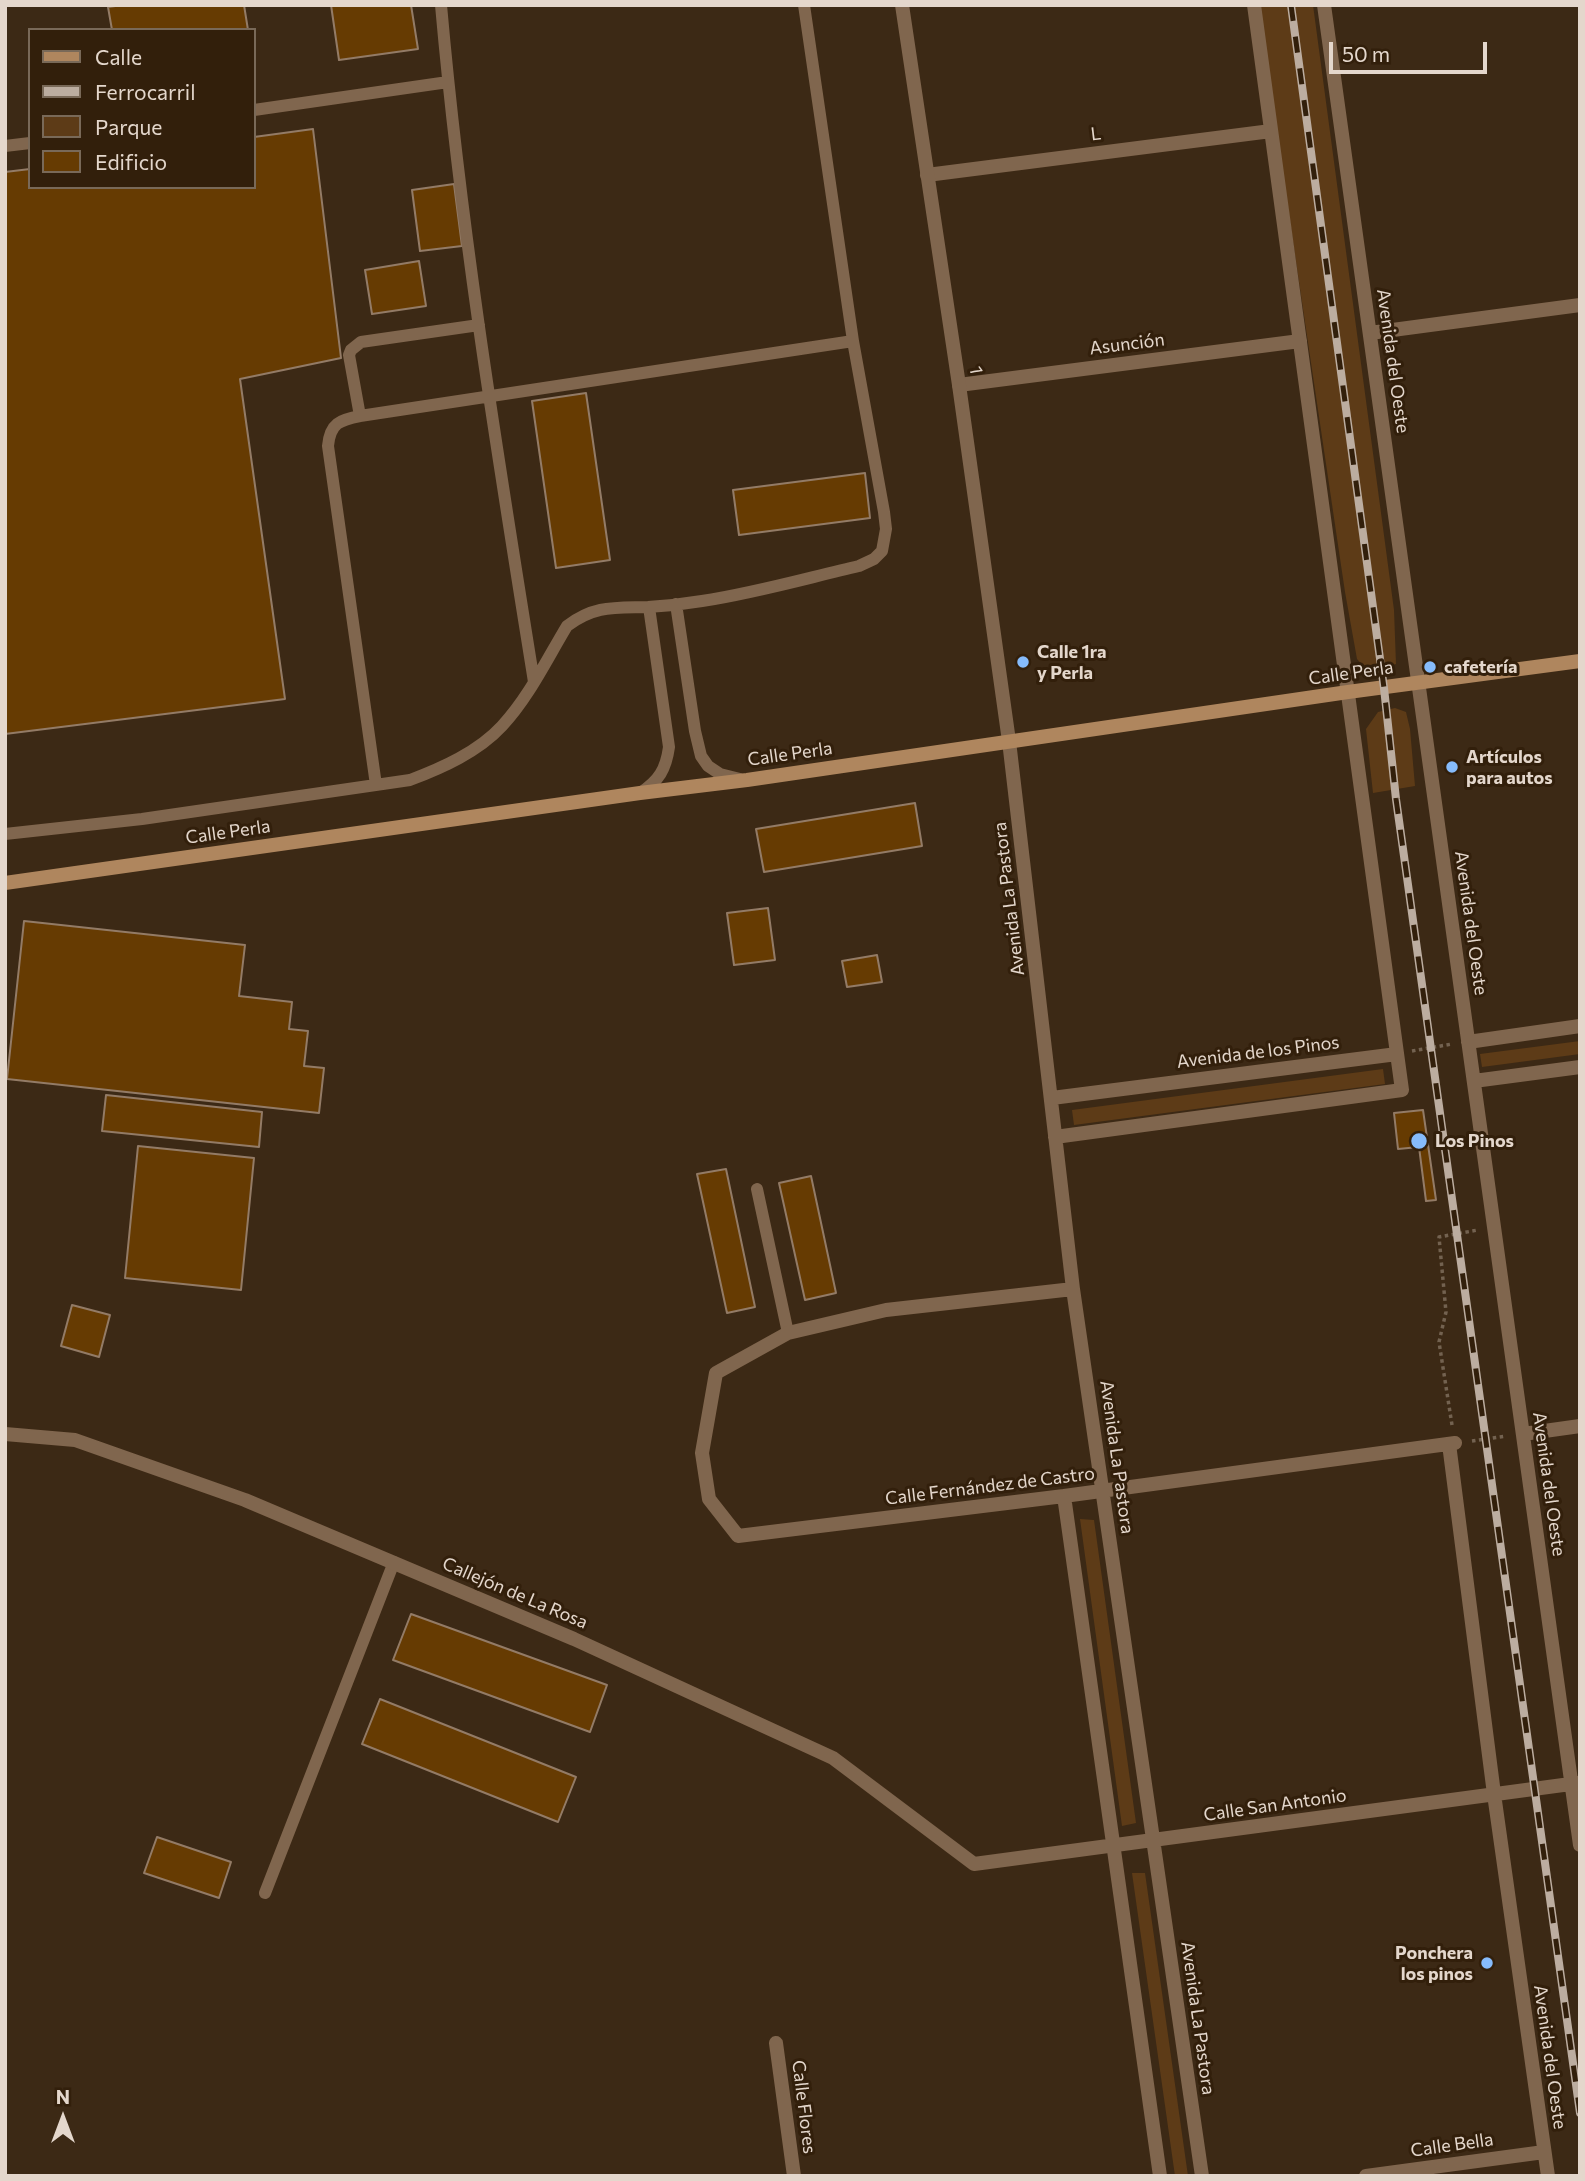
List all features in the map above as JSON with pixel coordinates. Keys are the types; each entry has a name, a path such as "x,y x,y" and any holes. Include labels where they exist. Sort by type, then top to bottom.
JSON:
{"main road":[{"name":"Calle Perla","path":"5,883 1580,661"}],"street":[{"name":"1","path":"902,5 1009,741"},
{"path":"1055,1138 1402,1090 1254,5"},
{"name":"Avenida del Oeste","path":"1324,5 1522,1434 1576,1783 1580,1845"},
{"name":"L","path":"927,175 1271,131"},
{"path":"1370,333 1580,305"},
{"name":"Asunción","path":"959,385 1300,341"},
{"name":"Avenida La Pastora","path":"1009,741 1073,1289 1202,2176"},
{"path":"1468,1042 1580,1026"},
{"name":"Avenida de los Pinos","path":"1052,1098 1397,1054"},
{"path":"1474,1081 1580,1067"},
{"path":"788,1333 886,1310 1073,1289"},
{"name":"Calle Fernández de Castro","path":"788,1333 716,1373 702,1453 709,1499 738,1536 1064,1496 1452,1443"},
{"path":"1522,1434 1580,1426"},
{"name":"Callejón de La Rosa","path":"5,1434 75,1440 245,1500 574,1639 833,1758 974,1864"},
{"name":"Avenida del Oeste","path":"1452,1443 1494,1794 1548,2176"},
{"path":"1064,1496 1160,2176"},
{"name":"Calle San Antonio","path":"974,1864 1576,1783"},
{"name":"Calle Flores","path":"776,2043 794,2176"},
{"name":"Calle Bella","path":"1366,2176 1544,2151"}],"lane":[{"path":"441,5 448,82 488,398 534,682"},
{"path":"5,834 142,819 410,780 440,769 501,727 518,707 567,626 580,617 606,608 676,604 752,591 859,566 874,559 882,551 886,529 884,512 853,341 804,5"},
{"path":"256,110 448,82"},
{"path":"5,146 28,142"},
{"path":"360,416 349,355 355,345 360,342 479,325"},
{"path":"376,785 328,446 329,437 337,423 360,416 853,341"},
{"path":"676,604 692,718 701,756 708,766 720,774 747,780"},
{"path":"640,793 651,786 664,770 669,747 649,607"},
{"path":"757,1189 788,1333"},
{"path":"265,1893 394,1562"}],"path":[{"path":"1397,1054 1468,1042"},
{"path":"1494,1229 1439,1237 1446,1312 1439,1342 1452,1443 1522,1434"}],"green space":[{"path":"1258,5 1313,5 1394,610 1396,664 1387,667 1364,667 1357,659"},
{"path":"1395,708 1406,712 1415,786 1373,793 1366,729 1378,712"},
{"path":"1580,1041 1580,1054 1482,1067 1480,1054"},
{"path":"1383,1069 1385,1084 1074,1125 1072,1110"},
{"path":"1080,1519 1094,1520 1136,1823 1122,1826"},
{"path":"1132,1873 1145,1873 1188,2176 1175,2176"}],"building":[{"path":"244,5 248,28 112,28 108,7"},
{"path":"331,5 411,5 418,49 339,60"},
{"path":"313,129 341,358 240,379 285,699 5,734 5,172 28,169 28,189 256,189 256,137"},
{"path":"454,184 462,246 420,251 412,190"},
{"path":"419,261 426,306 372,314 365,270"},
{"path":"586,393 610,560 556,568 532,401"},
{"path":"865,473 870,518 739,535 733,490"},
{"path":"915,803 922,846 764,872 756,829"},
{"path":"768,908 775,960 734,965 727,913"},
{"path":"24,921 245,945 239,996 292,1002 289,1029 308,1031 304,1066 324,1068 319,1113 7,1079"},
{"path":"877,955 882,982 847,987 842,961"},
{"path":"106,1095 262,1112 259,1147 102,1131"},
{"path":"1423,1110 1436,1200 1426,1201 1419,1147 1398,1149 1394,1113"},
{"path":"138,1146 254,1158 241,1290 125,1278"},
{"path":"726,1169 755,1307 727,1313 697,1174"},
{"path":"811,1176 836,1293 805,1300 779,1183"},
{"path":"72,1305 110,1315 99,1357 61,1346"},
{"path":"411,1614 607,1685 590,1732 393,1660"},
{"path":"380,1699 576,1777 558,1822 362,1744"},
{"path":"157,1837 231,1862 219,1898 144,1873"}],"railway":[{"path":"1291,5 1384,688 1396,799 1580,2113"}],"place":[{"name":"Calle 1ra y Perla","path":"1023,662"},
{"name":"cafetería","path":"1430,667"},
{"name":"Artículos para autos","path":"1452,767"},
{"name":"Los Pinos","path":"1419,1141"},
{"name":"Ponchera los pinos","path":"1487,1963"}]}
